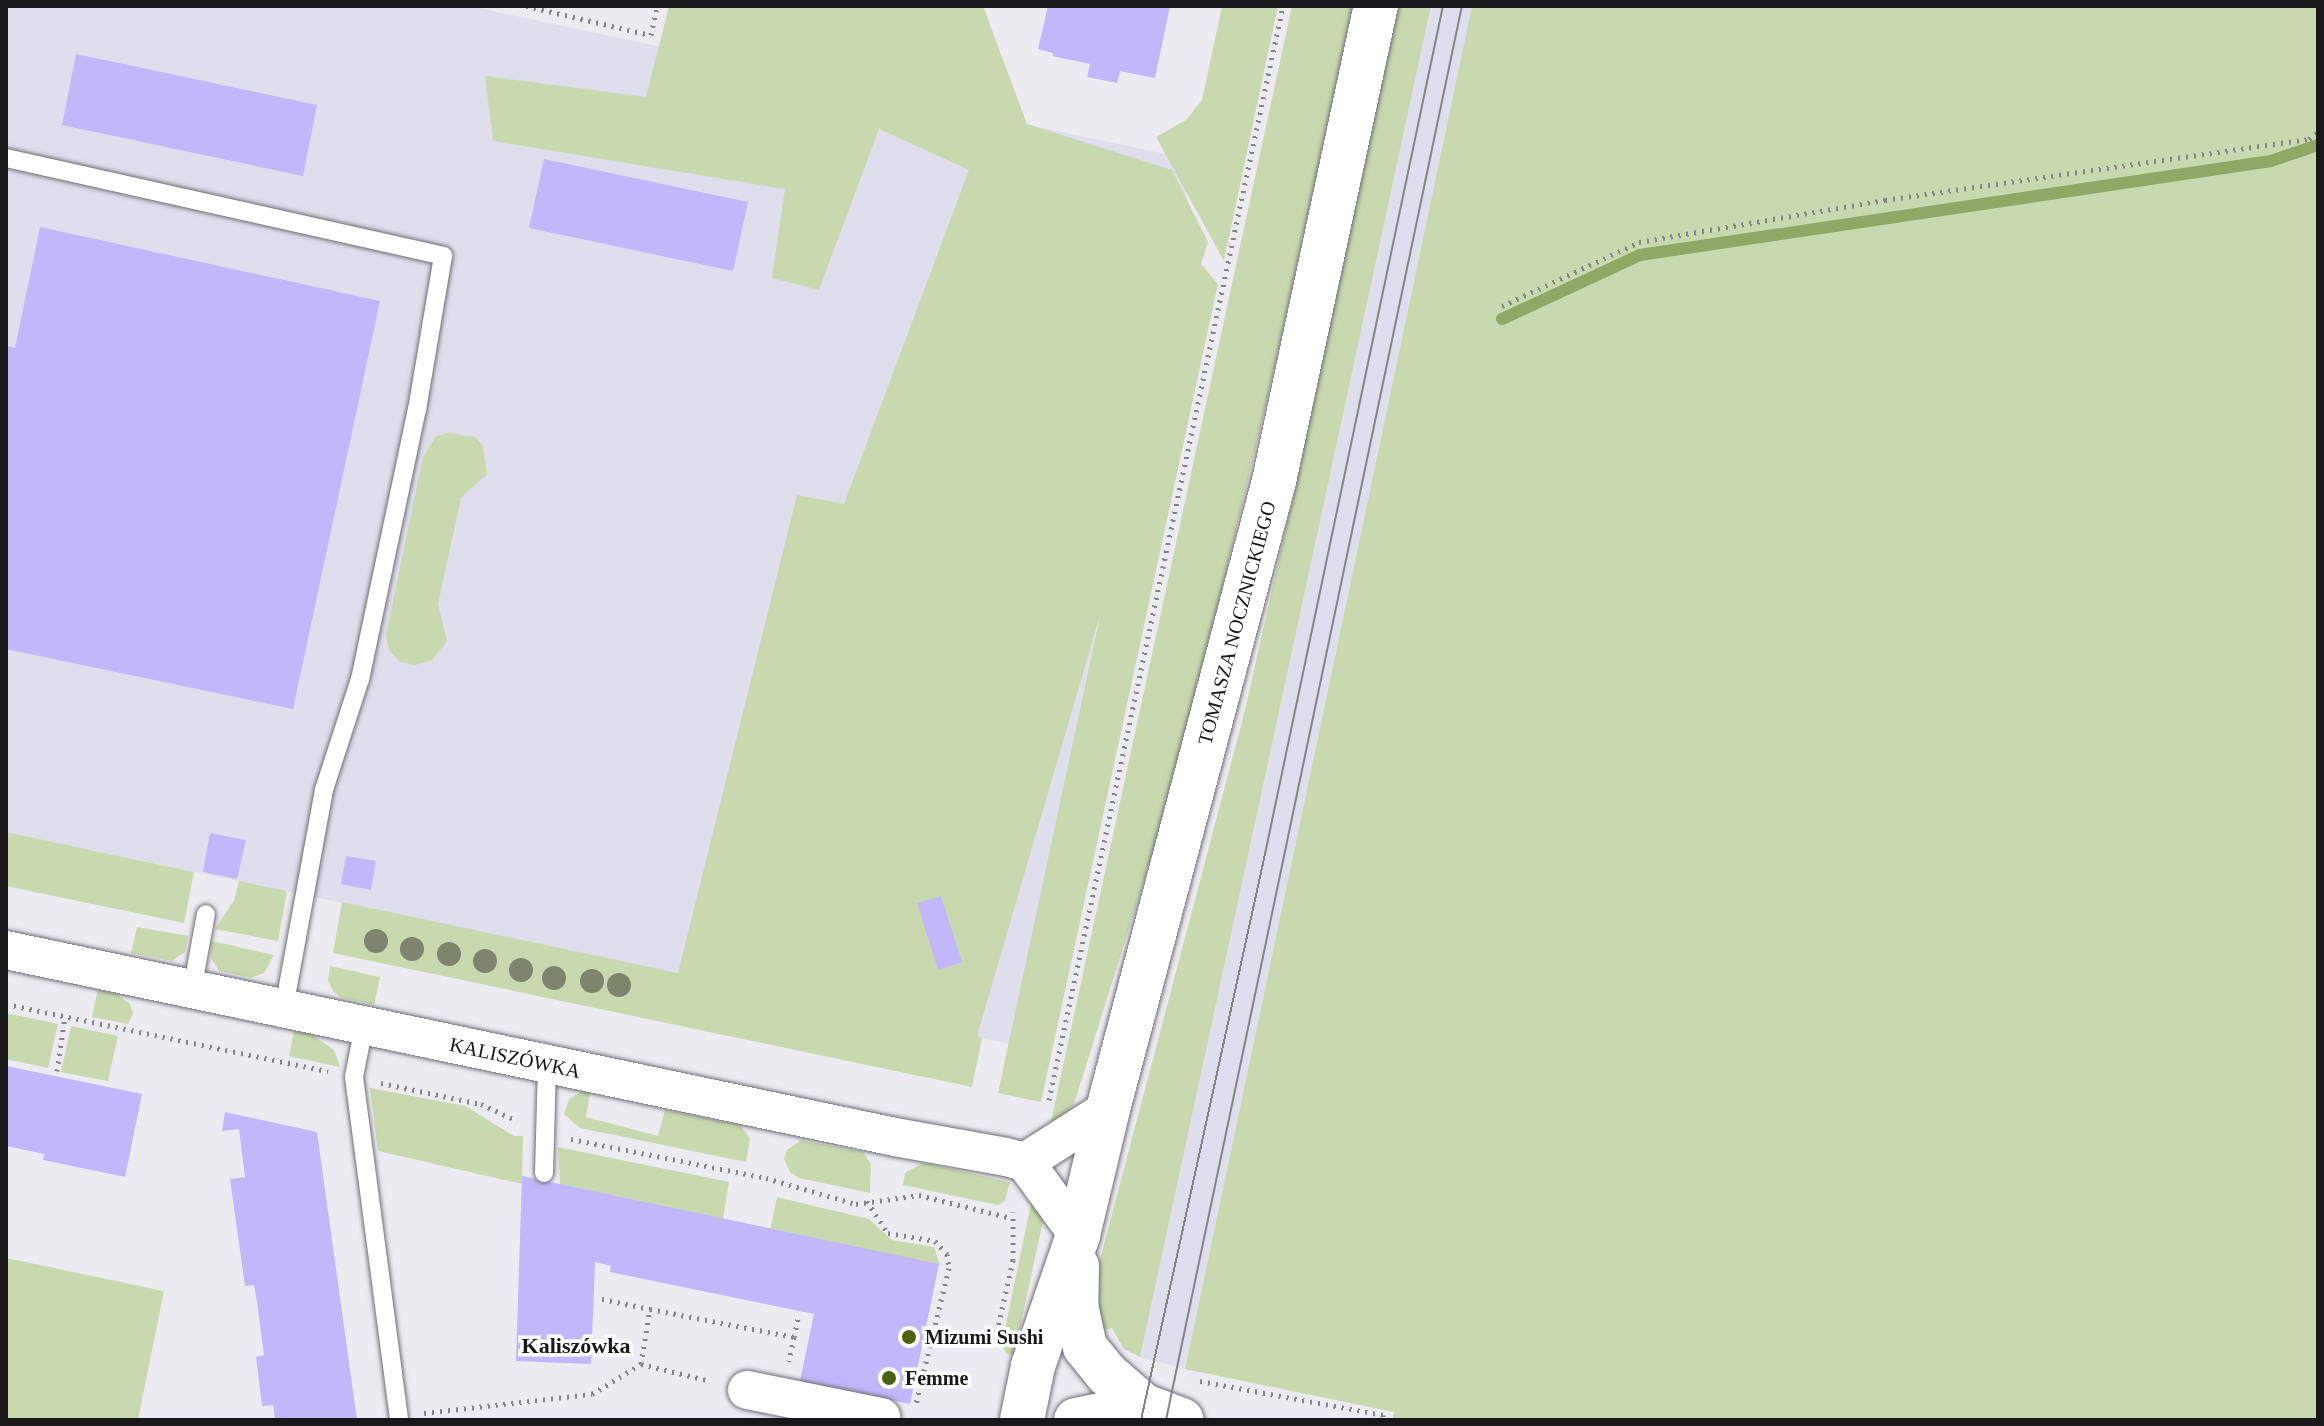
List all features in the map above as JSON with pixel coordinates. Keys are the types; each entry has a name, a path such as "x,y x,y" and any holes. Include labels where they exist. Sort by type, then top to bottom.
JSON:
{"street":[{"name":"TOMASZA NOCZNICKIEGO","path":"1022,1420 1033,1366 1078,1235 1108,1109 1274,481 1376,6"},
{"name":"KALISZÓWKA","path":"6,950 1025,1162"},
{"path":"1078,1235 1025,1162 1108,1109"},
{"name":"TOMASZA NOCZNICKIEGO","path":"1078,1235 1076,1305 1085,1347 1107,1374 1172,1402"},
{"path":"765,1394 897,1414"},
{"path":"1076,1420 1172,1402"}],"lane":[{"path":"6,158 443,256 417,409 360,679 324,790 284,1009"},
{"path":"192,990 206,914"},
{"path":"364,1026 354,1077 399,1418"},
{"path":"544,1173 547,1064"}],"path":[{"path":"526,6 651,35 657,6"},
{"path":"1046,1108 1283,6"},
{"path":"1502,306 1639,242 1885,200 2309,139 2318,132"},
{"path":"6,1004 481,1104 545,1134 766,1178 856,1204 919,1195 1011,1218 1013,1260 994,1344"},
{"path":"57,1071 65,1016"},
{"path":"867,1201 888,1233 935,1241 947,1254 949,1268 897,1414"},
{"path":"602,1299 794,1337"},
{"path":"641,1364 650,1309"},
{"path":"399,1418 592,1394 641,1364 765,1394 794,1337 798,1318"},
{"path":"1172,1402 1383,1415 1383,1420"}],"shaded area":[{"path":"6,6 469,6 1194,160 1010,1044 6,832"},
{"path":"1431,6 1472,6 1185,1369 1140,1357"}],"green space":[{"path":"669,6 983,6 1027,124 1172,170 1208,242 1201,264 1218,284 1041,1102 998,1093 1100,615 977,1036 982,1038 972,1087 333,953 342,902 678,973 797,495 844,504 969,170 879,129 819,290 772,278 785,189 493,141 485,76 646,97"},
{"path":"1222,6 1278,6 1224,261 1156,137 1186,120 1202,100"},
{"path":"1292,6 1353,6 1275,366 1180,766 1074,1104 1049,1131"},
{"path":"1393,6 1431,6 1140,1357 1124,1349 1112,1328 1103,1331 1098,1312 1096,1275 1245,710 1300,466"},
{"path":"1472,6 2318,6 2318,1420 1392,1420 1394,1412 1185,1369"},
{"path":"448,433 475,437 483,446 487,474 461,498 438,604 447,641 432,660 415,665 400,662 389,650 386,635 423,457 436,436"},
{"path":"6,832 194,872 184,923 6,886"},
{"path":"239,881 287,891 278,941 215,929 234,900"},
{"path":"137,927 188,936 185,952 172,961 131,953"},
{"path":"212,941 274,955 264,973 251,978 219,971 211,958"},
{"path":"330,966 380,977 374,1005 340,997 334,992 328,981"},
{"path":"98,989 116,994 130,1004 133,1014 128,1024 92,1017"},
{"path":"6,1013 58,1024 48,1068 6,1059"},
{"path":"71,1026 118,1036 108,1081 61,1072"},
{"path":"294,1031 311,1034 334,1050 340,1067 289,1056"},
{"path":"370,1088 465,1106 514,1136 523,1136 522,1184 378,1151"},
{"path":"581,1092 590,1093 586,1117 658,1136 665,1110 740,1125 750,1138 746,1162 580,1128 564,1114 569,1099"},
{"path":"801,1140 863,1152 871,1164 870,1193 799,1178 790,1172 784,1159 787,1150"},
{"path":"558,1147 729,1182 723,1219 560,1184"},
{"path":"923,1163 1010,1182 1005,1201 998,1205 903,1185 905,1173"},
{"path":"777,1197 869,1219 892,1240 934,1247 940,1265 770,1230"},
{"path":"1032,1199 1042,1212 1043,1221 1014,1355 1006,1354 1002,1343"},
{"path":"6,1258 164,1291 138,1420 6,1420"}],"building":[{"path":"1048,6 1170,6 1155,78 1120,71 1117,83 1087,77 1090,64 1052,56 1053,53 1038,49"},
{"path":"76,54 317,105 303,176 62,125"},
{"path":"544,159 748,202 733,271 529,228"},
{"path":"40,227 380,301 293,709 6,649 6,346 15,348"},
{"path":"210,833 246,840 237,879 203,872"},
{"path":"346,856 376,861 371,890 341,884"},
{"path":"941,896 962,962 938,970 917,903"},
{"path":"6,1066 142,1094 125,1177 43,1160 44,1154 6,1146"},
{"path":"225,1112 317,1132 357,1420 275,1420 273,1405 262,1406 256,1357 264,1355 257,1302 254,1285 245,1286 230,1179 245,1177 239,1129 222,1131"},
{"path":"522,1176 939,1264 910,1404 800,1381 814,1314 610,1272 611,1266 595,1262 591,1364 516,1361"}],"waterway":[{"path":"1502,319 1640,255 2271,161 2318,145"}],"tram line":[{"path":"1141,1420 1265,854 1443,6"},
{"path":"1166,1420 1462,6"}],"place":[{"name":"Mizumi Sushi","path":"909,1337"},
{"name":"Femme","path":"889,1378"}],"district":[{"name":"Kaliszówka","path":"576,1346"}]}
